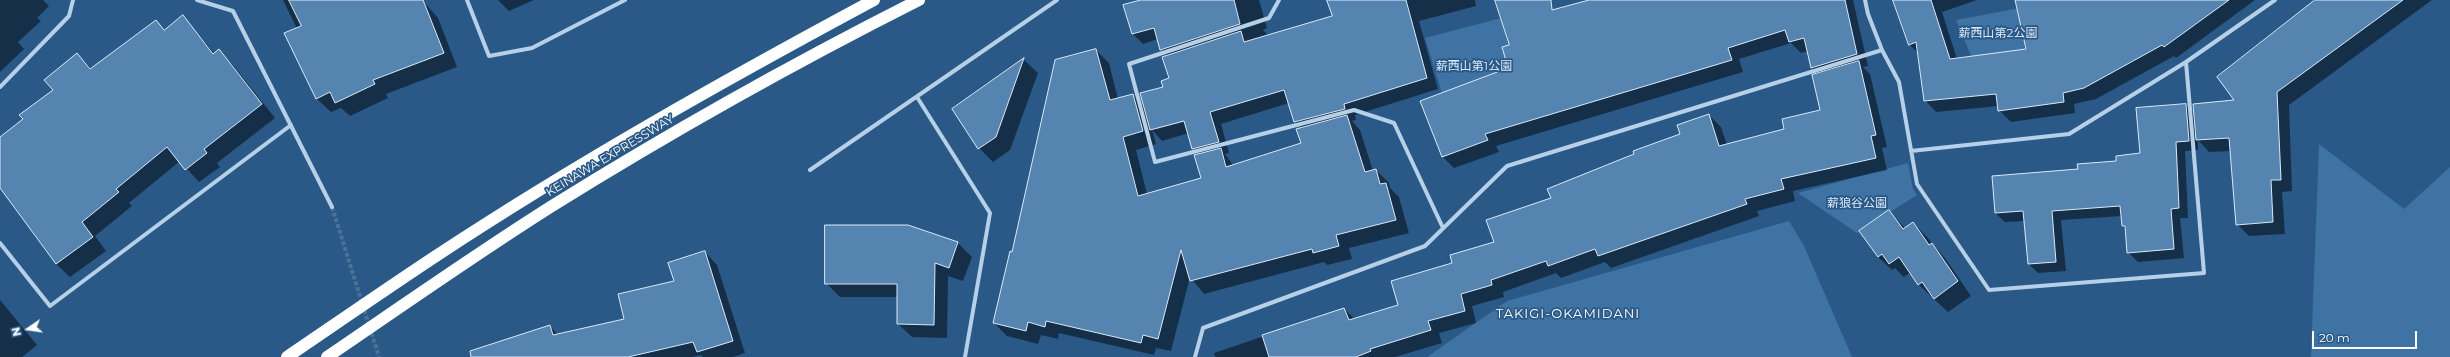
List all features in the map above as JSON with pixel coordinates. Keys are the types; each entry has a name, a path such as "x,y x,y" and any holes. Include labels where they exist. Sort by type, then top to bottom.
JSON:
{"highway":[{"name":"KEINAWA EXPRESSWAY","path":"287,357 437,255 554,183 707,90 874,0"},
{"name":"KEINAWA EXPRESSWAY","path":"327,357 559,202 724,105 842,39 919,0"}],"street":[{"path":"0,87 69,16 73,0"},
{"path":"197,0 233,11 332,207"},
{"path":"467,0 489,56 532,48 625,0"},
{"path":"810,170 1057,0"},
{"path":"1279,0 1269,18 1129,64 1155,162 1354,110 1394,123 1443,228"},
{"path":"1865,0 1868,14 1882,50 1899,82 1917,184 1989,290 2204,273 2186,62"},
{"path":"1911,151 2069,134 2186,62 2275,0"},
{"path":"1196,357 1203,328 1425,246 1507,166 1882,50"},
{"path":"917,97 990,213 965,357"},
{"path":"0,243 50,306 291,125"}],"green space":[{"name":"薪西山第2公園","path":"2020,8 2025,52 1971,56 1956,20"},
{"name":"薪西山第1公園","path":"1501,18 1522,95 1449,116 1425,38"},
{"path":"2319,144 2404,209 2450,167 2450,357 2311,357"},
{"name":"薪狼谷公園","path":"1908,163 1913,189 1917,195 1857,233 1798,193"},
{"path":"1789,221 1804,246 1852,357 1427,357 1507,301"}],"building":[{"path":"289,0 423,0 444,53 373,80 375,84 335,103 330,92 316,99 284,33 301,26"},
{"path":"1141,0 1234,0 1240,24 1160,50 1154,28 1132,34 1123,5"},
{"path":"1327,0 1406,0 1427,78 1344,104 1345,109 1294,122 1284,90 1210,112 1219,142 1192,149 1184,121 1150,130 1140,93 1163,87 1161,81 1169,78 1162,57 1241,31 1244,42 1332,16"},
{"path":"1495,0 1551,0 1552,10 1589,0 1845,0 1857,54 1811,68 1804,38 1789,42 1785,30 1728,48 1732,60 1485,134 1488,140 1442,157 1420,101 1508,68 1502,47 1509,45"},
{"path":"1893,0 1931,0 1950,59 2026,49 2015,0 2229,0 2164,47 2162,45 2084,88 2063,93 2064,102 1998,111 1996,94 1924,101 1916,42 1909,45"},
{"path":"2315,0 2403,0 2277,92 2281,180 2271,180 2273,222 2236,225 2229,138 2196,140 2193,104 2234,100 2217,77"},
{"path":"183,15 213,54 219,49 262,104 204,149 207,153 185,170 167,147 116,189 119,192 82,222 93,237 56,264 0,188 0,137 23,119 19,115 53,90 44,80 77,53 90,69 156,20 164,30"},
{"path":"1096,49 1110,100 1133,94 1143,131 1123,137 1138,196 1201,178 1194,155 1221,148 1226,167 1301,143 1296,129 1347,115 1365,172 1376,169 1380,184 1386,183 1396,220 1336,235 1339,246 1313,253 1312,249 1190,281 1181,250 1158,339 1143,335 1141,343 1046,321 1045,327 1028,322 1026,331 993,323 1010,251 1012,252 1055,60"},
{"path":"1024,58 996,137 978,149 952,109"},
{"path":"1859,61 1876,135 1871,136 1876,158 1781,179 1784,189 1745,199 1747,204 1598,256 1595,249 1548,266 1546,261 1491,280 1492,285 1461,294 1465,311 1428,321 1431,330 1370,349 1371,351 1356,357 1269,357 1262,335 1344,308 1349,320 1398,305 1391,281 1452,263 1450,255 1494,242 1486,220 1551,198 1547,189 1634,154 1633,151 1680,134 1677,125 1709,114 1719,146 1784,129 1782,119 1820,110 1812,75"},
{"path":"2186,104 2189,141 2176,142 2179,208 2171,209 2174,249 2127,253 2125,226 2122,226 2120,206 2052,211 2056,262 2028,264 2023,211 1995,213 1992,176 2078,169 2077,164 2116,161 2116,156 2140,153 2136,108"},
{"path":"1889,210 1903,229 1913,222 1929,245 1932,243 1958,281 1934,299 1922,282 1918,285 1899,257 1889,264 1882,254 1878,257 1859,231"},
{"path":"825,225 908,225 958,242 949,268 935,263 934,325 897,324 897,284 825,284"},
{"path":"705,251 733,341 697,352 693,342 628,357 471,357 470,351 550,325 553,335 624,319 618,294 674,281 668,263"}],"tunnel":[{"path":"332,207 379,357"}],"district":[{"name":"TAKIGI-OKAMIDANI","path":"1568,314"}]}
